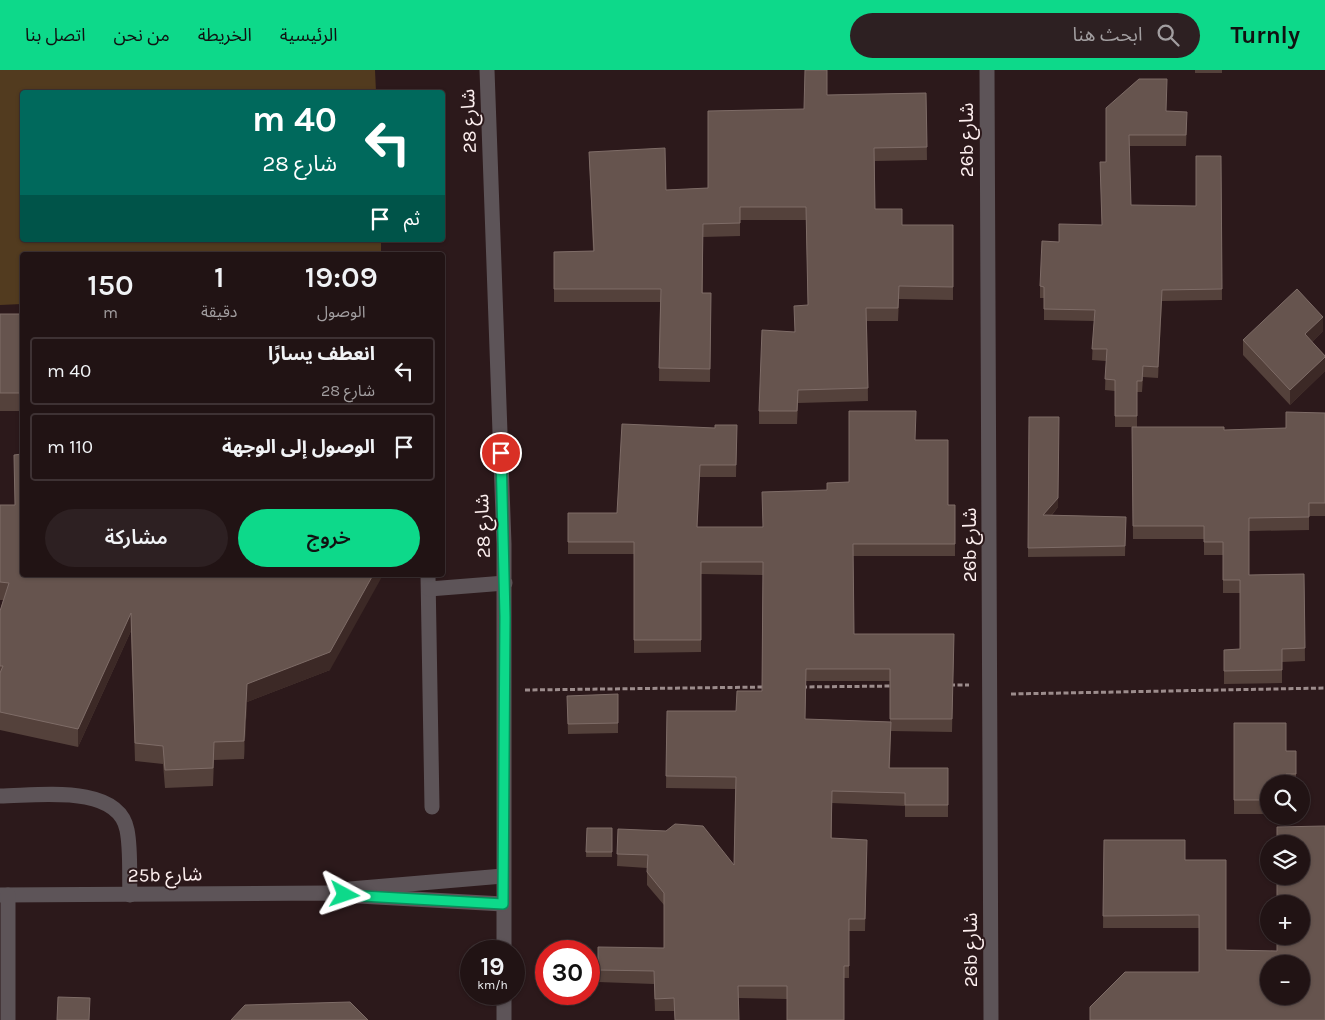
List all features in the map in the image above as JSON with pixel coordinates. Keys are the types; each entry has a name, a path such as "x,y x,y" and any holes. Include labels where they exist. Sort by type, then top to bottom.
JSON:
{"street":[{"name":"شارع 28","path":"487,70 505,583 504,940"},
{"name":"26b شارع","path":"987,70 991,1020"},
{"path":"432,807 428,582 505,583"},
{"path":"0,796 89,796 106,802 113,807 127,830 130,895"},
{"name":"25b شارع","path":"331,893 375,886 503,876"},
{"name":"25b شارع","path":"4,895 331,893 503,904"},
{"path":"4,895 8,1020"},
{"path":"504,1005 504,1020"}],"path":[{"path":"941,685 991,689 1325,688"},
{"path":"792,687 902,686"},
{"path":"504,690 772,687"}],"shaded area":[{"path":"0,70 375,70 376,90 20,90 20,242 381,242 381,252 20,252 20,304 0,305"}],"building":[{"path":"805,70 827,70 827,95 926,93 927,147 874,148 875,209 902,209 902,225 953,225 953,287 899,286 898,308 866,308 868,388 798,390 797,411 759,411 762,330 795,332 794,306 808,305 806,207 740,207 740,223 703,224 702,293 711,293 710,369 659,368 661,289 554,289 554,252 594,251 589,152 665,148 666,190 708,188 708,111 804,109"},
{"path":"1139,79 1167,79 1166,111 1187,112 1186,135 1129,135 1131,205 1196,206 1196,156 1221,156 1222,289 1162,290 1158,367 1143,366 1142,381 1137,381 1137,416 1115,416 1115,380 1105,379 1107,349 1092,349 1095,310 1044,309 1044,287 1040,286 1042,241 1059,242 1059,224 1102,225 1100,162 1106,162 1106,108"},
{"path":"1297,289 1323,317 1305,334 1325,357 1290,390 1243,340"},
{"path":"0,314 20,314 20,393 0,393"},
{"path":"849,411 916,411 915,440 948,440 948,505 955,505 955,544 853,544 854,634 954,634 952,719 890,719 890,669 806,669 805,719 891,722 889,768 948,768 948,805 905,805 905,793 832,791 831,838 867,840 865,919 849,919 849,966 844,966 844,1020 787,1020 787,986 738,986 739,1020 675,1020 674,998 655,999 654,971 600,970 600,947 664,948 664,893 647,872 648,855 617,854 618,829 666,831 675,824 703,826 734,865 736,777 666,776 667,711 736,711 737,691 762,691 763,562 701,562 701,640 634,640 634,542 568,542 568,513 617,513 622,424 715,428 715,425 737,425 736,465 700,465 697,527 763,527 762,492 827,490 827,483 849,482"},
{"path":"1286,412 1325,413 1325,503 1309,503 1309,517 1249,518 1249,575 1304,574 1305,648 1282,649 1282,670 1224,671 1224,650 1240,649 1240,580 1223,580 1223,542 1204,542 1204,526 1133,526 1132,427 1224,427 1224,430 1286,428"},
{"path":"1029,417 1059,417 1058,498 1043,515 1126,517 1125,546 1028,548"},
{"path":"20,454 20,577 372,577 330,652 247,684 244,741 214,742 213,768 165,770 163,746 135,743 131,613 78,729 0,712 0,673 3,666 0,666 0,611 9,583 0,582 0,505 15,505 14,455"},
{"path":"618,694 618,723 568,724 567,696"},
{"path":"1234,723 1286,723 1286,751 1296,751 1296,774 1260,775 1260,800 1234,800"},
{"path":"1325,826 1325,1020 1090,1020 1090,1007 1125,972 1199,972 1199,915 1103,916 1104,840 1185,840 1185,860 1226,860 1226,950 1277,951 1277,945 1310,945 1310,895 1277,895 1277,885 1310,885 1310,835 1277,835 1277,827"},
{"path":"587,828 612,828 612,852 586,852"},
{"path":"58,997 90,998 89,1020 57,1020"},
{"path":"350,1002 368,1020 231,1020 245,1005"}],"route":[{"path":"345,895 503,904 505,617 501,453"}]}
